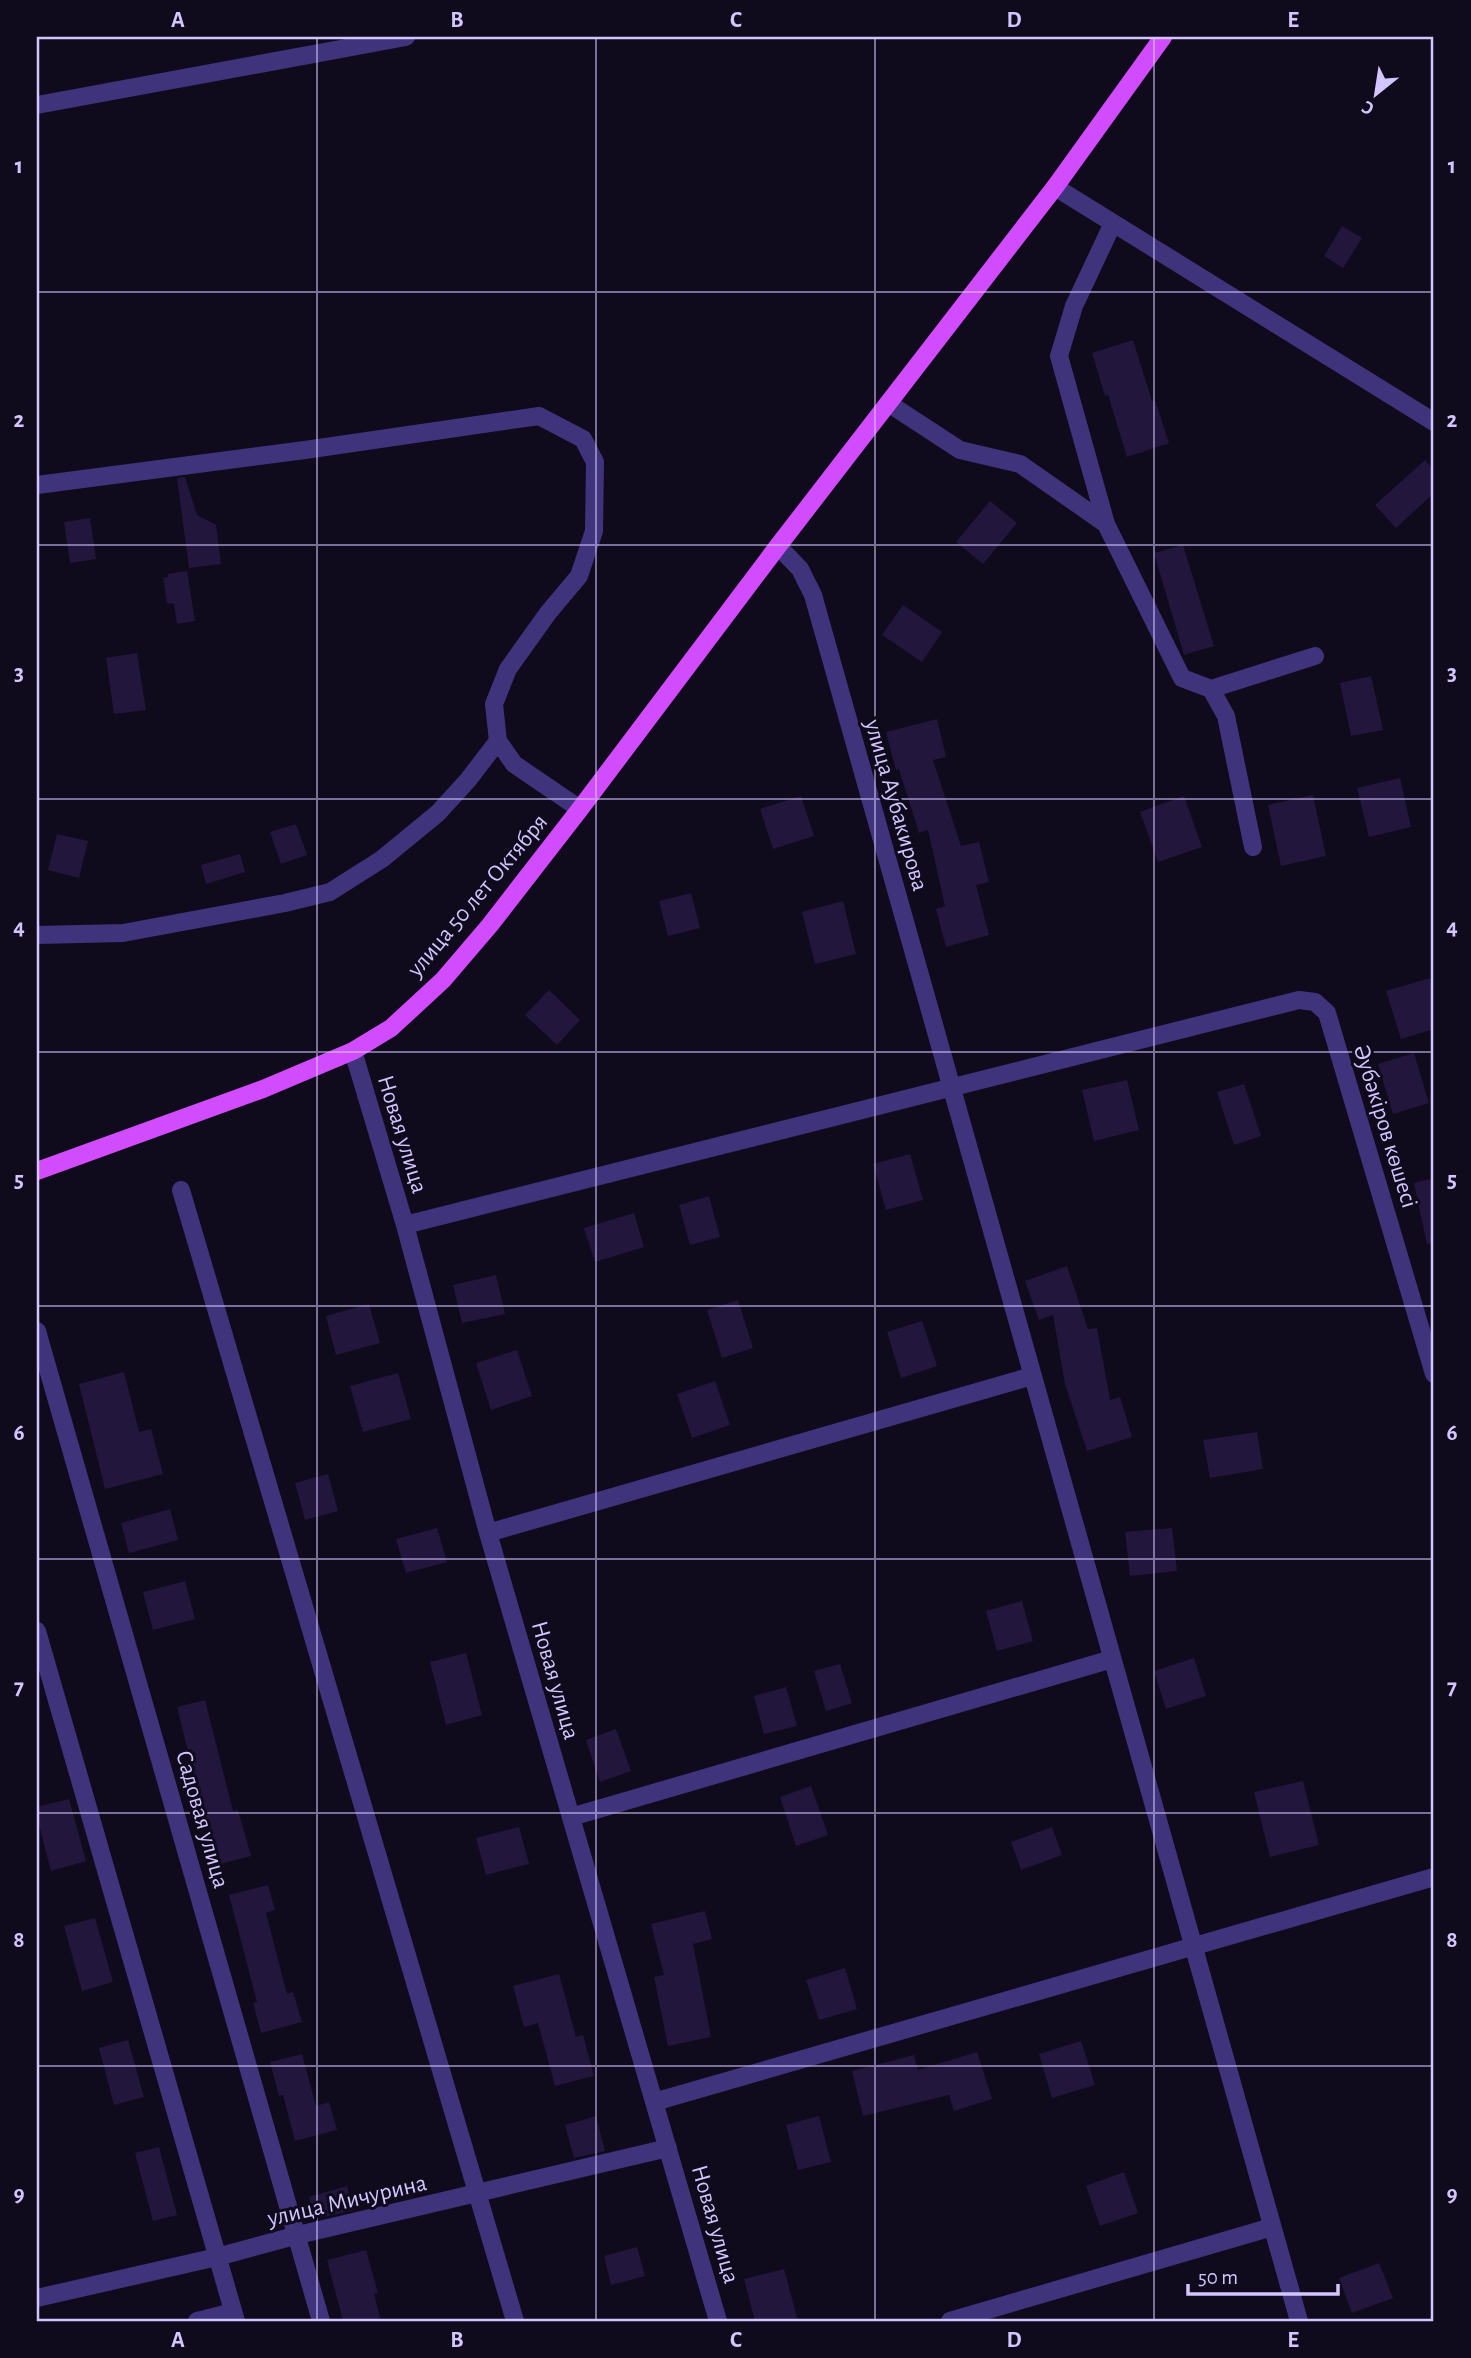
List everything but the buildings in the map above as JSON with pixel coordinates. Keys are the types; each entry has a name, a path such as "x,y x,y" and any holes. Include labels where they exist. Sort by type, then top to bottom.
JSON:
{"main road":[{"name":"улица 50 лет Октября","path":"37,1171 263,1090 353,1051 391,1028 443,980 490,925 580,809 778,546 1055,187 1163,37"}],"street":[{"path":"37,105 406,37"},
{"path":"1055,187 1434,422"},
{"path":"1113,223 1074,306 1059,356 1106,524 1182,678 1211,688 1315,656"},
{"path":"888,403 960,450 1020,464 1106,524"},
{"path":"37,485 539,416 583,439 595,462 594,531 579,576 548,613 508,669 494,704 498,741 514,764 580,809"},
{"name":"улица Аубакирова","path":"778,546 800,569 813,595 1299,2321"},
{"path":"1211,688 1226,716 1253,847"},
{"path":"37,935 123,933 330,892 382,859 438,813 498,741"},
{"name":"Әубәкіров көшесі","path":"951,1087 1299,1000 1315,1002 1327,1013 1434,1374"},
{"name":"Новая улица","path":"353,1051 405,1225 488,1533 718,2321"},
{"path":"405,1225 951,1087"},
{"path":"181,1190 480,2194 515,2321"},
{"name":"Садовая улица","path":"37,1331 321,2321"},
{"path":"488,1533 1032,1376"},
{"path":"37,1631 234,2317 197,2321"},
{"path":"571,1817 1112,1659"},
{"path":"654,2102 1434,1877"},
{"name":"улица Мичурина","path":"37,2298 668,2148"},
{"path":"950,2321 1272,2227"}]}
